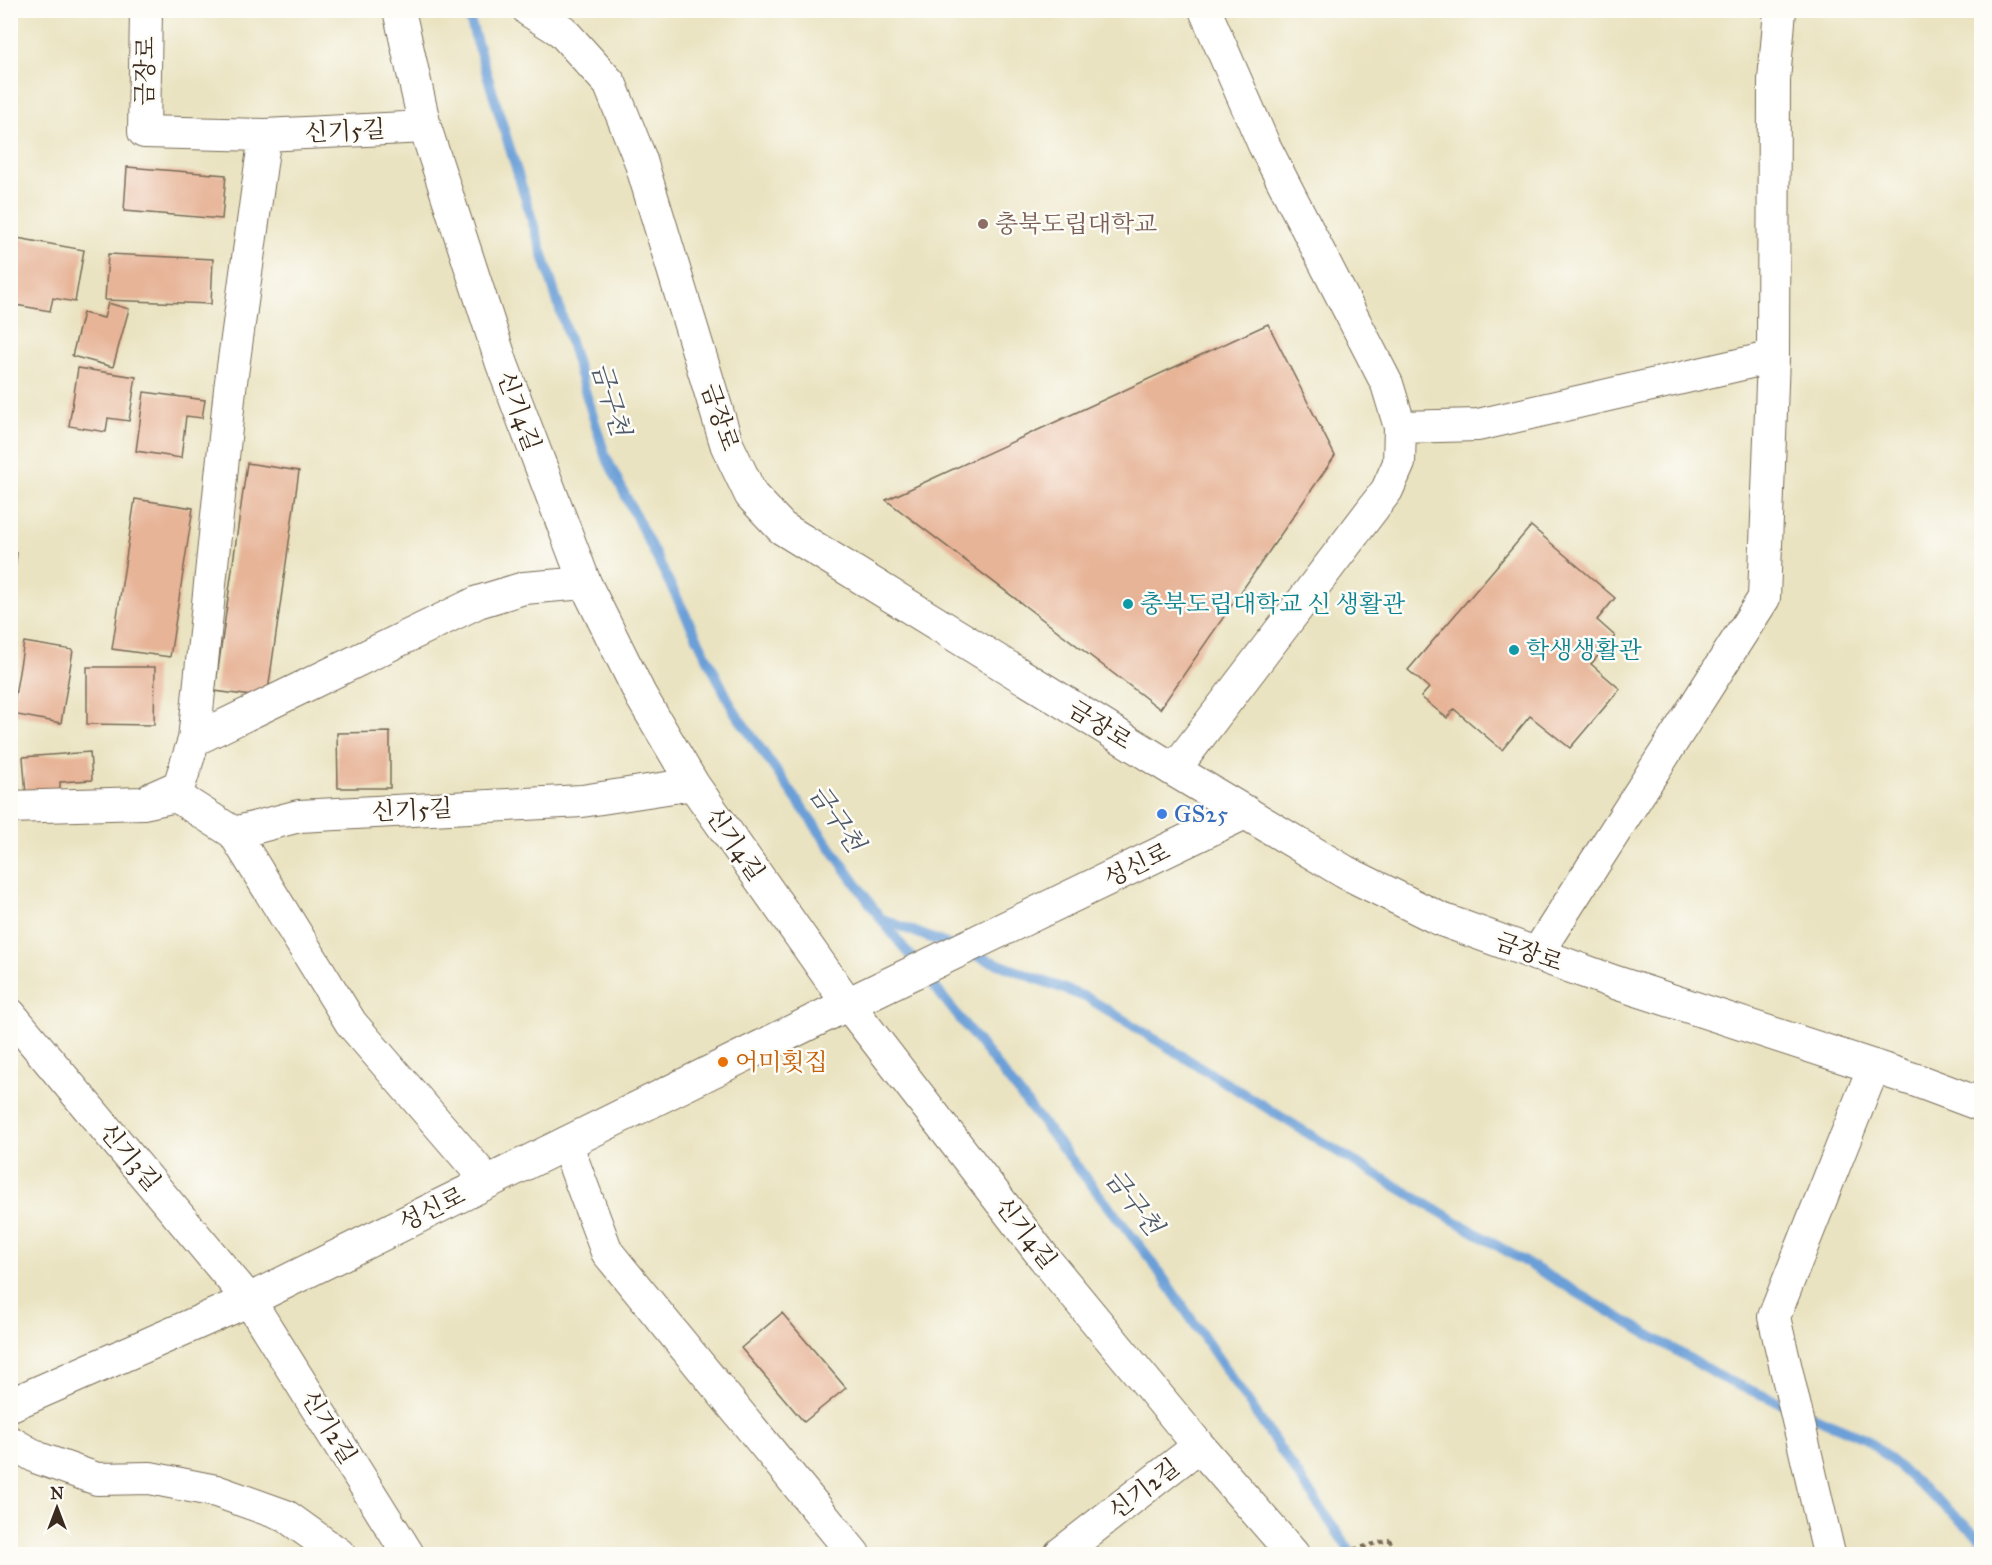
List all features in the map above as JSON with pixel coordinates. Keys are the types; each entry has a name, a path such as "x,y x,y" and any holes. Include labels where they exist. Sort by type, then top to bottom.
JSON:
{"main road":[{"name":"금장로","path":"529,10 562,32 610,84 640,159 727,445 752,495 782,528 1174,770 1345,872 1440,920 1536,955 1874,1066 1982,1105"},
{"name":"성신로","path":"10,1405 249,1300 848,1004 1246,812"}],"street":[{"name":"금장로","path":"144,132 146,10"},
{"name":"신기4길","path":"399,10 425,126 502,364 585,583 641,696 693,784 848,1004 1045,1259 1199,1446 1293,1554"},
{"path":"1174,770 1387,490 1399,463 1400,427 1387,384 1264,145 1204,10"},
{"path":"1536,955 1764,598 1773,357 1774,80 1780,10"},
{"name":"신기5길","path":"144,132 265,135 425,126"},
{"path":"143,803 178,786 194,740 230,389 265,135"},
{"path":"1400,427 1478,425 1773,357"},
{"path":"194,740 478,602 524,588 585,583"},
{"name":"신기5길","path":"234,832 299,816 582,801 693,784"},
{"path":"10,807 143,803 176,796 234,832 351,1023 488,1182"},
{"name":"신기3길","path":"10,1014 249,1300"},
{"path":"1829,1554 1774,1317 1874,1066"},
{"path":"566,1143 607,1252 854,1554"},
{"name":"신기2길","path":"249,1300 408,1554"},
{"path":"10,1442 38,1458 97,1479 150,1478 216,1491 286,1516 323,1549"},
{"name":"신기2길","path":"1060,1554 1199,1446"}],"path":[{"path":"1336,1554 1389,1540 1400,1554"}],"building":[{"path":"127,167 226,175 222,219 124,211"},
{"path":"17,238 84,250 75,302 53,298 50,311 10,304 10,273"},
{"path":"108,254 213,259 211,304 105,300"},
{"path":"108,303 129,309 113,367 72,356 83,313 104,318"},
{"name":"충북도립대학교 신 생활관","path":"1268,324 1335,456 1160,709 886,500"},
{"path":"78,368 136,377 129,421 108,418 106,432 69,426"},
{"path":"144,392 205,400 202,418 186,416 181,458 136,451"},
{"path":"247,463 299,471 267,698 215,691"},
{"path":"135,499 193,508 170,657 112,649"},
{"name":"학생생활관","path":"1531,526 1615,598 1597,620 1615,636 1591,664 1620,689 1570,748 1530,716 1502,750 1454,709 1447,718 1421,697 1429,688 1408,670"},
{"path":"10,552 17,553 12,597 10,597"},
{"path":"24,642 73,650 61,723 12,714"},
{"path":"87,667 155,667 154,725 87,724"},
{"path":"390,732 390,788 338,788 337,733"},
{"path":"90,752 92,780 60,782 60,793 26,795 23,757"},
{"path":"782,1313 846,1388 804,1422 741,1348"}],"waterway":[{"name":"금구천","path":"467,10 605,455 734,711 881,919 1151,1260 1352,1554"},
{"path":"882,919 951,946"},
{"path":"969,953 1088,998 1348,1158 1726,1380 1865,1438 1982,1539"}],"place":[{"name":"충북도립대학교","path":"983,224"},
{"name":"충북도립대학교 신 생활관","path":"1128,604"},
{"name":"학생생활관","path":"1514,650"},
{"name":"GS25","path":"1162,814"},
{"name":"어미횟집","path":"723,1062"}]}
